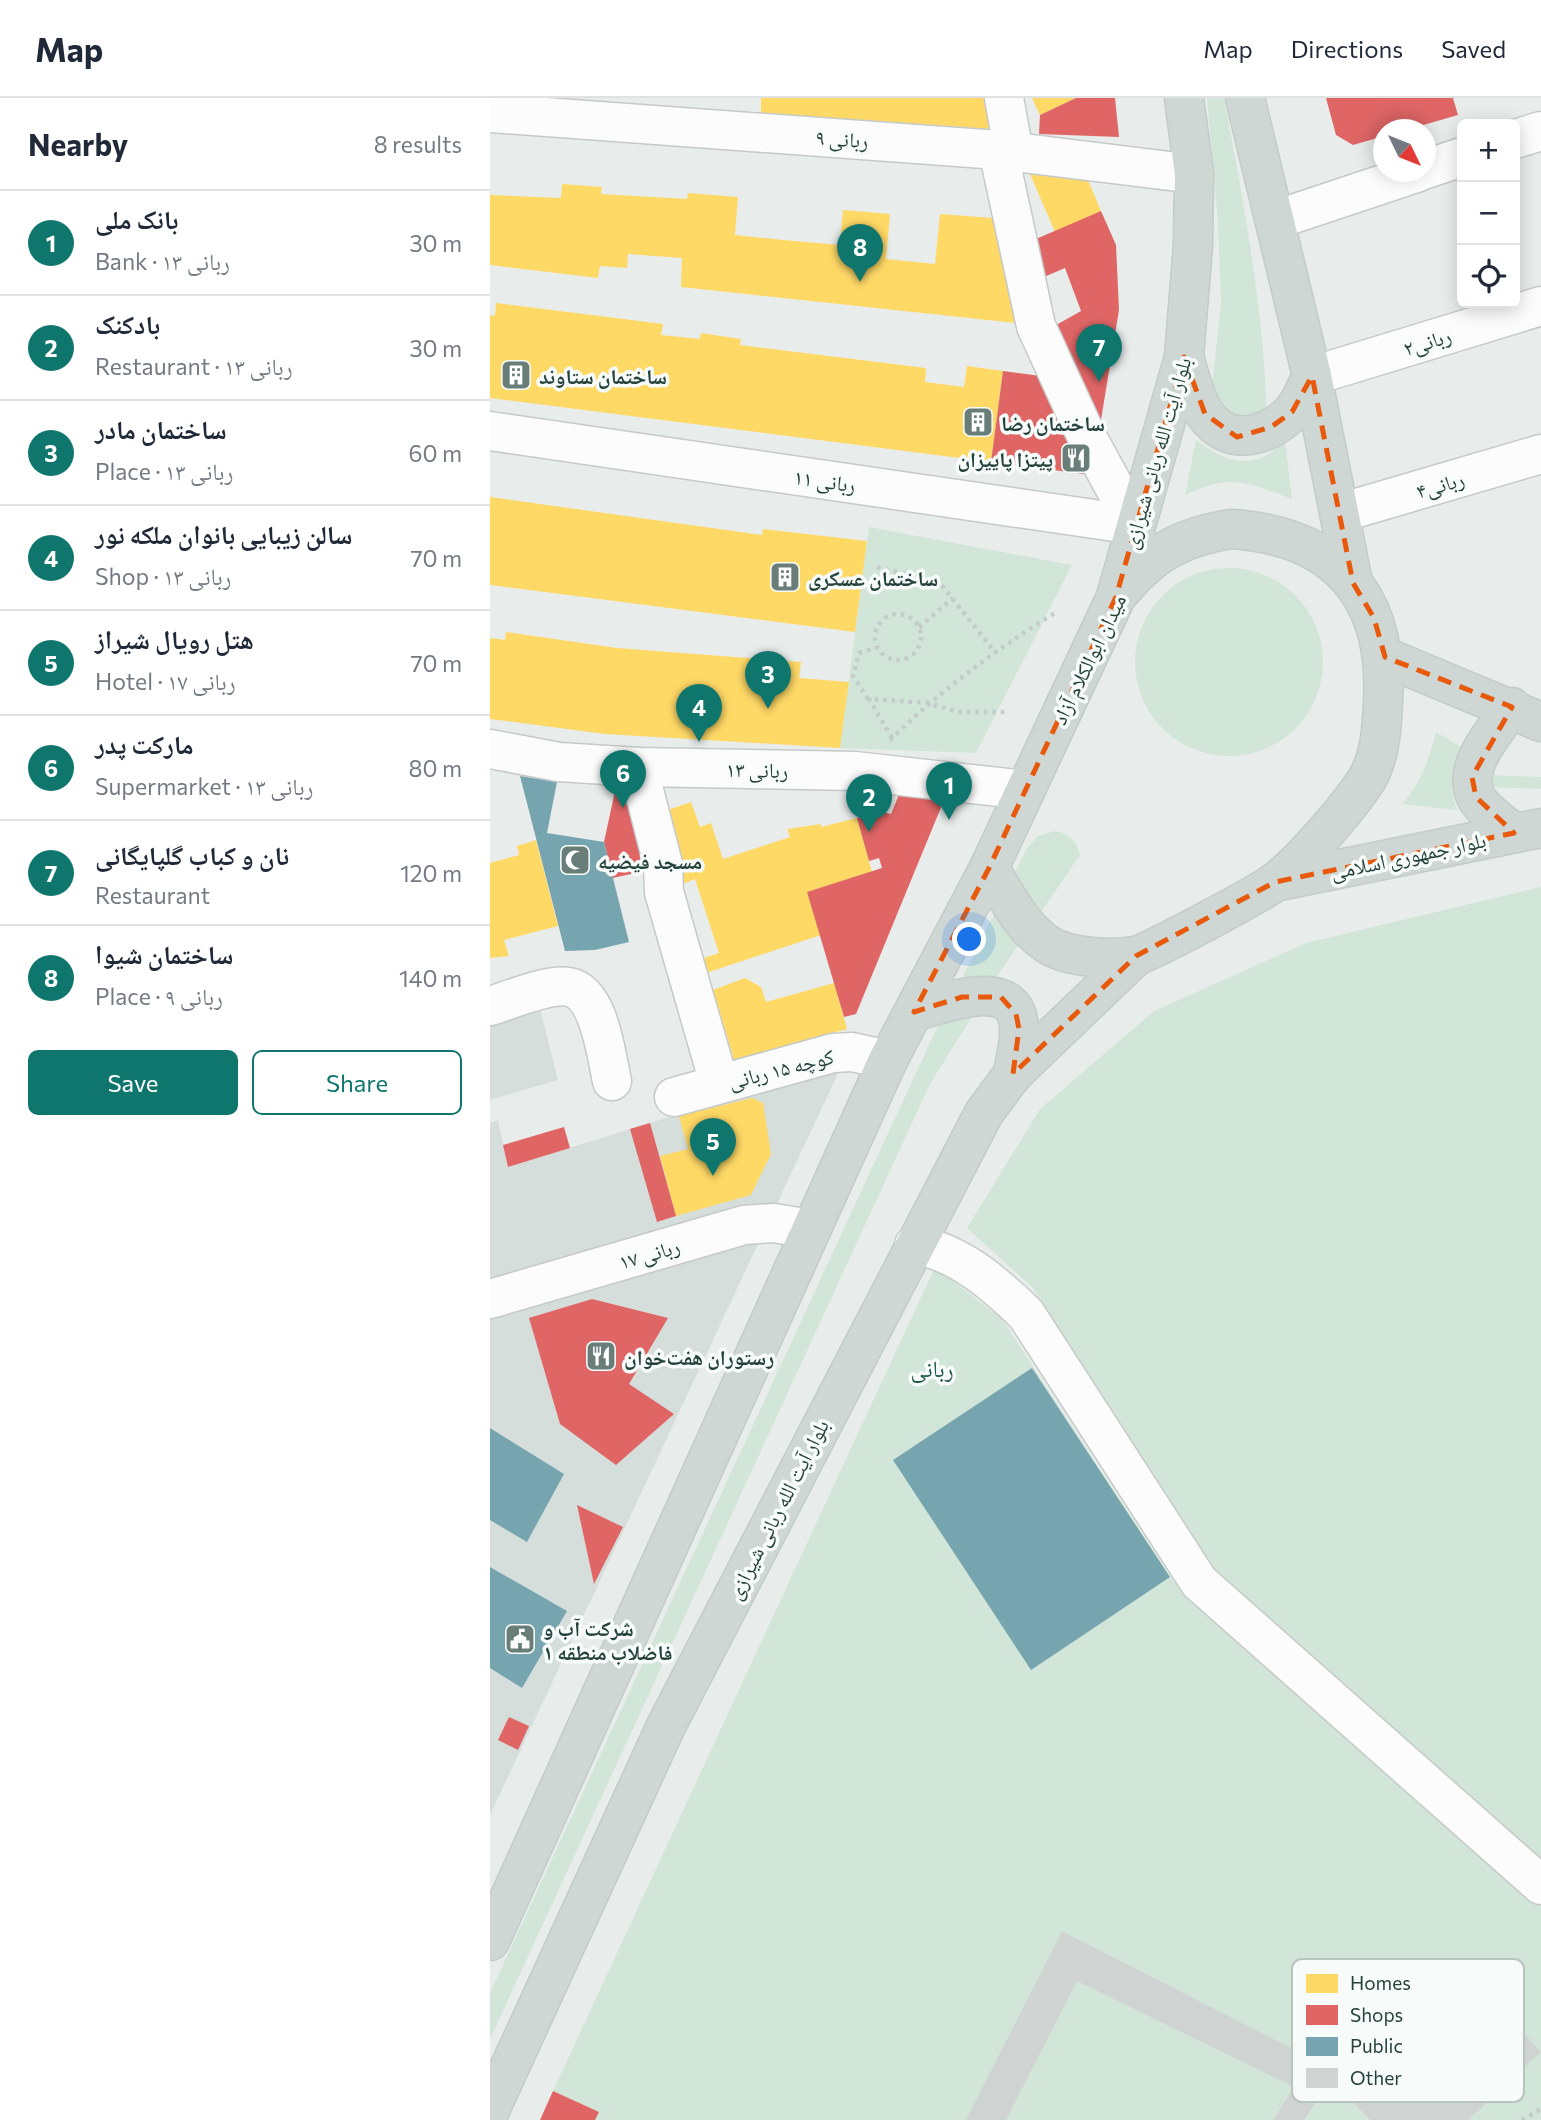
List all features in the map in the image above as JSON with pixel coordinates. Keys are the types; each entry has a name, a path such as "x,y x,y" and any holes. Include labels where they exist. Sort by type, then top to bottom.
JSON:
{"main road":[{"name":"بلوار آیت الله ربانی شیرازی","path":"1116,597 1184,357 1193,245 1194,174 1184,98"},
{"path":"1245,98 1312,376 1353,583"},
{"path":"1184,357 1205,414 1219,429 1237,438 1263,431 1292,412 1312,376"},
{"name":"میدان ابوالکلام آزاد","path":"1231,529 1266,531 1299,541 1328,558 1353,583 1374,618 1385,657 1381,736 1368,777 1338,818 1276,882 1136,956 1079,955 1048,944 1024,923 989,868 1116,597 1138,570 1165,549 1197,535 1231,529"},
{"path":"1385,657 1527,715 1482,752 1472,777 1476,797 1528,830"},
{"name":"بلوار جمهوری اسلامی","path":"1276,882 1528,830"},
{"path":"490,1941 502,1887 888,1060 989,868"},
{"name":"بلوار آیت الله ربانی شیرازی","path":"490,2110 666,1726 984,1113 1013,1073 1136,956"},
{"path":"914,1012 962,998 986,994 1001,997 1016,1014 1019,1029 1013,1073"}],"street":[{"path":"1004,98 1006,151 1036,326 1086,435 1135,525"},
{"name":"ربانی ۹","path":"504,108 635,110 1194,174"},
{"path":"1520,137 1541,131"},
{"path":"1436,166 1457,159"},
{"path":"1275,220 1389,182"},
{"name":"ربانی۲","path":"1312,376 1541,306"},
{"name":"ربانی ۱۱","path":"502,433 1135,525"},
{"name":"ربانی۴","path":"1340,513 1541,454"},
{"name":"ربانی ۱۳","path":"490,749 559,762 638,767 855,771 1025,790"},
{"path":"638,767 663,864 664,892 719,1083"},
{"path":"490,1006 545,990 569,987 587,996 594,1008 612,1082"},
{"name":"کوچه ۱۵ ربانی","path":"674,1097 833,1053 852,1052 888,1060"},
{"name":"ربانی ۱۷","path":"490,1299 744,1225 774,1223 810,1229"},
{"path":"914,1245 933,1247 991,1280 1026,1314 1199,1582 1541,1885"}],"path":[{"path":"877,567 940,583 994,651"},
{"path":"919,626 953,598"},
{"path":"855,771 928,703 994,651 1055,613"},
{"path":"905,614 919,626 921,645 908,659 890,660 876,648 875,629 887,615 905,614"},
{"path":"876,648 859,653 853,676 892,738"},
{"path":"869,699 928,703 958,712 1007,712"},
{"path":"1522,2120 1536,2109 1541,2109"}],"highlighted area":[{"path":"1184,357 1205,414 1237,437 1271,427 1292,412 1312,376 1353,583 1374,618 1385,657 1512,707 1472,777 1476,797 1514,833 1275,882 1136,956 1013,1074 1019,1029 1016,1014 1001,997 962,997 914,1012 989,868 1116,597"}],"shaded area":[{"path":"540,1009 558,1080 490,1100 490,1025"},
{"path":"843,1063 490,1815 490,1123 498,1120 508,1167"}],"green space":[{"path":"1207,98 1224,98 1246,217 1257,297 1267,419 1225,416 1212,387 1221,302 1218,223"},
{"path":"1196,440 1219,454 1240,461 1262,457 1285,441 1292,499 1238,482 1215,484 1185,495"},
{"path":"869,527 1072,565 976,753 840,748"},
{"path":"1229,568 1265,575 1295,596 1316,626 1323,662 1316,698 1295,728 1265,749 1229,756 1193,749 1163,728 1142,698 1135,662 1142,626 1163,596 1193,575"},
{"path":"1436,732 1471,753 1453,779 1457,810 1403,804 1424,770"},
{"path":"1491,775 1541,777 1541,789 1492,787"},
{"path":"1055,831 1072,838 1080,855 998,975 930,1084 490,2039 490,1993 934,1034 1027,848 1038,836"},
{"path":"1541,887 1541,1862 1243,1606 1178,1535 1033,1288 967,1228 1040,1109 1154,1011 1306,943"},
{"path":"935,1267 1002,1319 1170,1577 1190,1601 1541,1904 1541,2120 595,2120 598,2112 553,2091"}],"building: Homes":[{"path":"761,98 987,98 990,129 761,113"},
{"path":"1032,98 1076,98 1040,115"},
{"path":"1030,174 1087,178 1101,211 1055,232"},
{"path":"562,184 602,187 601,194 687,199 688,193 738,197 735,235 784,240 840,245 843,210 890,214 886,259 935,264 940,214 1006,219 1025,324 681,287 682,258 628,254 627,268 600,266 598,278 490,265 490,195 561,198"},
{"path":"496,303 663,324 661,335 700,339 701,333 741,339 740,345 926,368 925,382 964,387 967,366 1003,371 991,462 490,398 490,315 495,316"},
{"path":"490,497 762,535 763,529 867,541 855,632 490,585"},
{"path":"506,632 617,648 801,662 799,678 849,682 840,748 605,734 490,719 490,638 505,640"},
{"path":"691,802 700,827 711,823 723,859 790,837 787,829 821,824 821,827 857,818 872,872 807,892 821,935 700,975 695,961 719,953 695,879 680,885 662,812"},
{"path":"536,840 558,926 504,940 509,956 490,958 490,863 519,855 517,846"},
{"path":"745,978 761,987 766,1002 834,983 847,1029 734,1060 713,990"},
{"path":"752,1098 763,1103 771,1154 751,1195 676,1216 660,1156 688,1149 679,1116"}],"building: Shops":[{"path":"1076,98 1115,98 1119,137 1039,134 1040,115"},
{"path":"1326,98 1453,98 1458,115 1436,121 1436,119 1373,119 1373,139 1353,145 1336,135"},
{"path":"1101,211 1116,245 1119,310 1100,426 1049,329 1081,311 1065,268 1037,280 1029,242"},
{"path":"1003,371 1041,376 1092,475 991,462"},
{"path":"615,791 630,793 649,870 613,878 604,842"},
{"path":"931,791 942,805 856,1014 844,1017 807,892 882,868 879,858 869,861 857,818 883,812 891,814 900,792"},
{"path":"650,1123 676,1216 657,1222 630,1129"},
{"path":"564,1127 570,1148 508,1167 503,1145"},
{"path":"592,1299 668,1318 629,1384 674,1414 616,1465 560,1424 529,1318"},
{"path":"577,1505 623,1527 594,1584"},
{"path":"509,1717 529,1726 518,1750 498,1740"},
{"path":"553,2091 599,2112 595,2120 540,2120"}],"building: Public":[{"name":"مسجد فیضیه","path":"520,776 557,782 547,833 604,842 629,942 595,950 565,951"},
{"path":"1032,1368 1170,1577 1031,1670 893,1460"},
{"path":"490,1428 564,1474 527,1542 490,1520"},
{"name":"شرکت آب و فاضلاب منطقه ۱","path":"490,1567 567,1611 522,1688 490,1668"}],"building: Other":[{"path":"1062,1931 1292,2049 1292,2086 1077,1981 1006,2120 966,2120"},
{"path":"1524,2033 1541,2052 1524,2068"},
{"path":"1292,2090 1292,2102 1316,2102 1304,2120 1273,2120"},
{"path":"1353,2102 1487,2102 1468,2120 1370,2120"}],"place":[{"name":"ساختمان شیوا","path":"860,282"},
{"name":"ساختمان ستاوند","path":"516,375"},
{"name":"نان و کباب گلپایگانی","path":"1099,382"},
{"name":"ساختمان رضا","path":"978,422"},
{"name":"پیتزا پاییزان","path":"1076,458"},
{"name":"ساختمان عسکری","path":"785,577"},
{"name":"ساختمان مادر","path":"768,709"},
{"name":"سالن زیبایی بانوان ملکه نور","path":"699,742"},
{"name":"مارکت پدر","path":"623,808"},
{"name":"بانک ملی","path":"949,820"},
{"name":"بادکنک","path":"869,832"},
{"name":"مسجد فیضیه","path":"575,860"},
{"name":"هتل رویال شیراز","path":"713,1176"},
{"name":"رستوران هفت‌خوان","path":"601,1356"},
{"name":"شرکت آب و فاضلاب منطقه ۱","path":"520,1639"}],"district":[{"name":"ربانی","path":"932,1368"}]}
